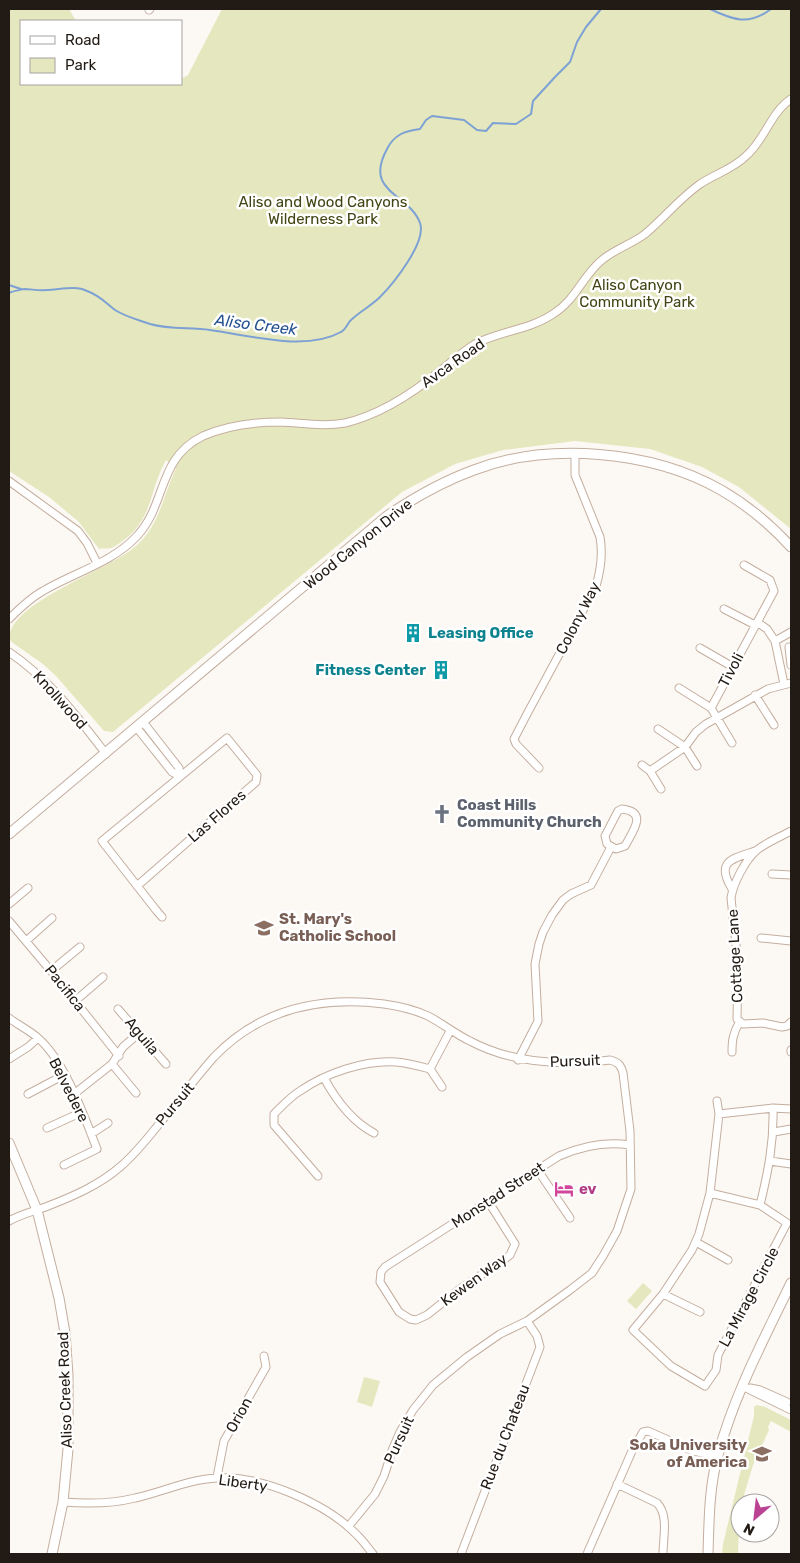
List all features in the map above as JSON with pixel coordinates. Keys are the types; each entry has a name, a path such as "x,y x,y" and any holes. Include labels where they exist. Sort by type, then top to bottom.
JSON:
{"main road":[{"name":"Wood Canyon Drive","path":"9,834 387,516 422,493 445,481 476,469 504,461 537,455 575,453 628,458 661,466 695,478 720,490 769,525 791,547"},
{"name":"Aliso Creek Road","path":"9,1143 37,1210 59,1298 66,1348 68,1424 63,1502 52,1554"},
{"path":"708,1554 710,1503 717,1456 742,1386 791,1283"}],"street":[{"name":"Avca Road","path":"97,563 121,550 139,534 154,510 170,466 192,443 217,431 256,424 282,422 319,426 355,420 408,394 434,376 457,356 478,343 498,334 535,324 549,317 569,301 592,269 603,259 643,236 677,202 698,185 748,155 758,144 779,109 791,99"},
{"name":"Colony Way","path":"539,768 516,744 514,739 596,586 601,566 602,546 600,537 575,475 575,453"},
{"path":"9,481 78,530 97,563 44,590 23,605 9,619"},
{"name":"Tivoli","path":"711,708 774,591 770,580 744,565"},
{"path":"724,609 767,629 775,641 791,632"},
{"name":"Tivoli","path":"650,771 685,747 696,732 716,718 755,695 768,689 788,684 775,641"},
{"path":"789,647 791,665"},
{"path":"700,648 733,667"},
{"name":"Knollwood","path":"12,654 43,678 57,692 106,754"},
{"path":"679,688 711,708 732,743"},
{"path":"755,695 774,725"},
{"path":"140,725 172,772 180,776"},
{"path":"658,729 685,747 697,766"},
{"name":"Las Flores","path":"137,886 256,782 257,775 226,738 102,841 137,886 162,917"},
{"path":"642,765 650,771 661,789"},
{"path":"622,808 633,812 637,816 638,822 625,846 616,849 611,846 607,844 605,836 618,811 622,808"},
{"name":"Cottage Lane","path":"732,889 726,879 726,866 729,861 756,851 791,832"},
{"path":"518,1060 538,1021 535,964 538,944 543,932 563,900 571,894 591,885 611,846"},
{"name":"Cottage Lane","path":"756,851 732,889 731,898 738,963 737,1019 740,1023 746,1025 771,1024 782,1027 791,1024"},
{"path":"772,874 791,875"},
{"path":"9,904 28,888"},
{"path":"26,941 52,918"},
{"name":"Pacifica","path":"9,921 119,1056"},
{"name":"Cottage Lane","path":"761,938 791,941"},
{"path":"51,971 80,947"},
{"path":"75,1001 103,977"},
{"name":"Pursuit","path":"9,1221 76,1195 97,1184 121,1166 138,1149 214,1057 237,1036 262,1020 290,1009 318,1003 384,1004 426,1015 490,1051 518,1060 550,1064 610,1060 617,1062 623,1073 630,1146 631,1189 617,1232 592,1273 527,1321 500,1334 462,1360 442,1376 427,1392 413,1410 400,1432 384,1476 375,1494 348,1527"},
{"name":"Aguila","path":"118,1008 166,1064"},
{"name":"Belvedere","path":"9,1018 38,1038 57,1061 74,1094 97,1149 64,1165"},
{"name":"Cottage Lane","path":"732,1052 734,1031 740,1023"},
{"path":"430,1070 450,1030"},
{"path":"74,1094 112,1064 124,1047 139,1033"},
{"path":"9,1059 38,1038"},
{"path":"318,1176 274,1125 274,1114 299,1091 324,1078 349,1069 378,1062 405,1063 430,1070 442,1087"},
{"path":"112,1064 136,1093"},
{"path":"28,1094 64,1074"},
{"path":"324,1078 335,1098 344,1108 364,1128 374,1133"},
{"name":"La Mirage Circle","path":"717,1100 719,1114 710,1193 696,1242 662,1294 633,1330 671,1366 705,1386 716,1370 718,1355 787,1225 787,1222 760,1205"},
{"path":"719,1114 773,1108 791,1109"},
{"path":"710,1193 760,1205 770,1161 774,1132 773,1108"},
{"path":"47,1128 82,1112"},
{"path":"91,1134 108,1123"},
{"path":"774,1132 791,1129"},
{"name":"Monstad Street","path":"410,1320 399,1312 380,1282 379,1277 385,1267 559,1156 576,1149 596,1145 616,1143 630,1146"},
{"path":"770,1161 791,1164"},
{"path":"538,1169 570,1218"},
{"name":"Kewen Way","path":"410,1320 421,1319 461,1288 510,1255 515,1244 488,1201"},
{"path":"696,1242 728,1260"},
{"path":"662,1294 700,1312"},
{"name":"Rue du Chateau","path":"461,1554 540,1347 537,1336 527,1321"},
{"name":"Orion","path":"218,1478 224,1441 266,1367 264,1356"},
{"path":"742,1386 760,1390 791,1405"},
{"path":"742,1386 791,1410"},
{"path":"587,1554 632,1451 643,1432 648,1431 693,1451 717,1456"},
{"name":"Liberty","path":"63,1502 95,1504 135,1498 181,1484 218,1478 245,1480 273,1486 320,1506 358,1536 373,1554"},
{"path":"617,1484 657,1503 661,1507 664,1514 663,1554"}],"green space":[{"path":"9,9 69,9 75,20 20,20 20,85 182,85 182,78 188,75 222,9 791,9 791,529 739,487 702,467 650,449 575,441 503,450 455,464 402,492 113,732 104,731 56,676 9,639 13,625 25,612 42,600 123,555 144,538 156,519 176,468 166,460 160,471 145,515 131,534 112,548 99,549 79,522 49,497 9,471"},
{"path":"643,1283 652,1291 636,1309 627,1301"},
{"path":"364,1377 380,1381 372,1407 357,1402"},
{"path":"757,1405 765,1407 791,1420 791,1432 771,1421 768,1427 769,1430 753,1465 745,1493 735,1493 754,1416 754,1407"},
{"path":"730,1515 730,1543 738,1543 738,1554 722,1554"}],"waterway":[{"name":"Aliso Creek","path":"9,293 24,289 82,289 102,299 119,312 150,324 165,327 203,329 259,338 294,341 311,341 327,338 341,332 350,321 386,291 408,262 419,241 420,223 407,205 384,184 380,175 381,164 393,140 404,133 420,129 426,120 432,116 464,120 477,130 486,131 493,123 516,124 531,114 533,101 570,62 577,42 586,27 601,9"},
{"name":"Aliso Creek","path":"710,9 741,20 755,18 771,9"},
{"path":"9,285 21,289"}],"place":[{"name":"Leasing Office","path":"413,633"},
{"name":"Fitness Center","path":"441,670"},
{"name":"Coast Hills Community Church","path":"442,814"},
{"name":"St. Mary's Catholic School","path":"264,928"},
{"name":"ev","path":"564,1189"},
{"name":"Soka University of America","path":"762,1454"}],"park label":[{"name":"Aliso and Wood Canyons Wilderness Park","path":"323,210"},
{"name":"Aliso Canyon Community Park","path":"637,294"}]}
